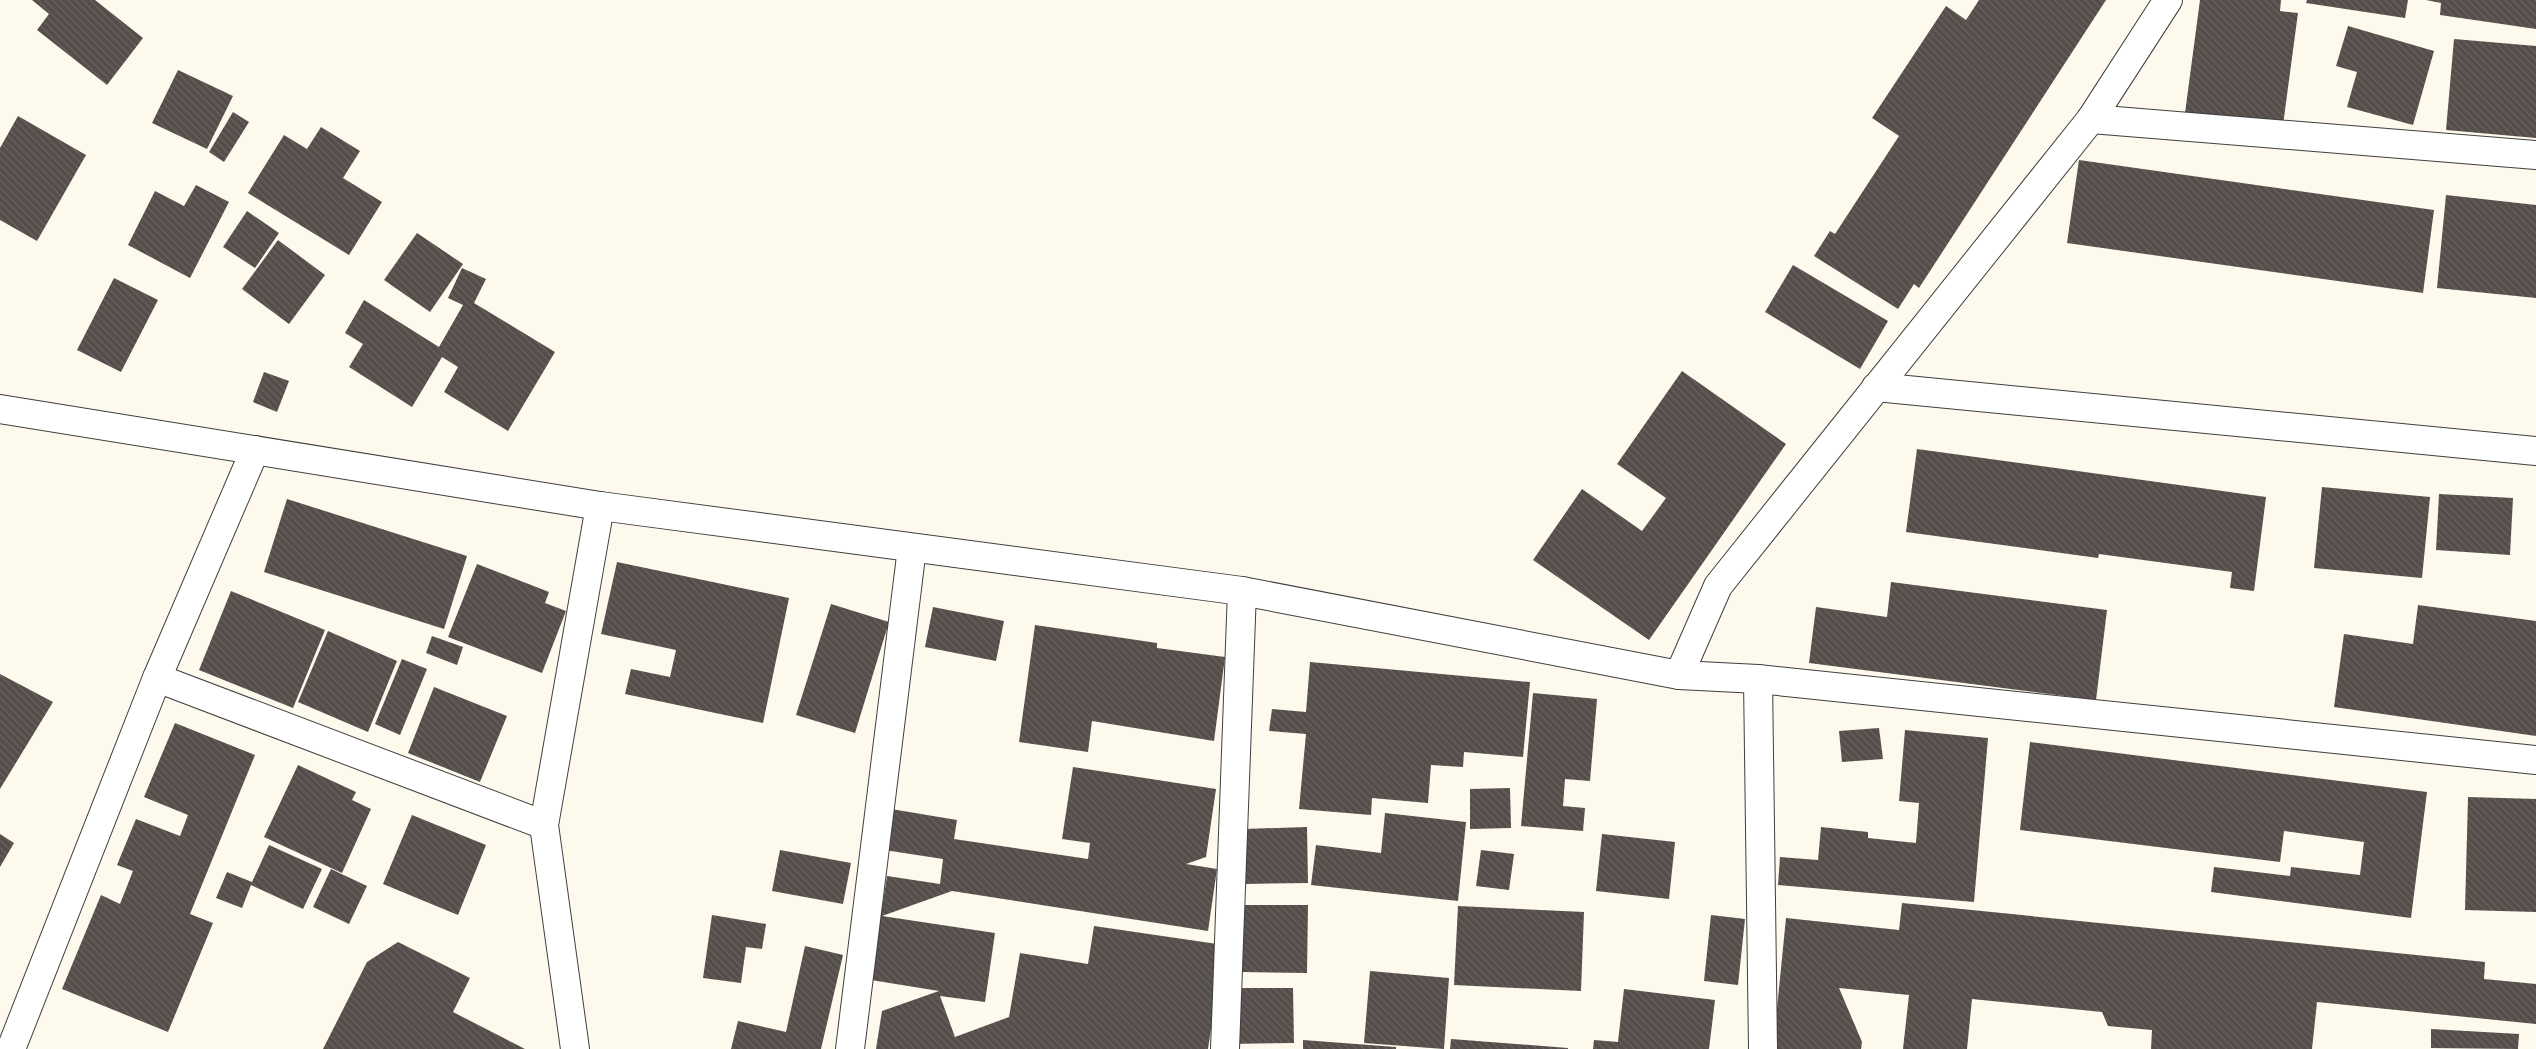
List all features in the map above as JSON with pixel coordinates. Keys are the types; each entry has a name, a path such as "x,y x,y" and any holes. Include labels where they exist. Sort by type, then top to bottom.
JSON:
{"street":[{"path":"1679,675 1718,586 2091,119 2168,0"},
{"path":"2091,119 2536,156"},
{"path":"1876,386 2536,451"},
{"path":"0,409 600,506 1242,591 1679,675 1758,679 2536,760"},
{"path":"11,1049 157,678 255,450"},
{"path":"574,1049 544,825 600,506"},
{"path":"850,1049 912,548"},
{"path":"1225,1049 1242,591"},
{"path":"157,678 544,825"},
{"path":"1758,679 1763,1049"}],"building":[{"path":"32,0 95,0 143,38 107,85 37,30 49,14"},
{"path":"1979,0 2106,0 1919,288 1914,284 1898,309 1814,256 1830,231 1835,234 1899,136 1872,118 1946,6 1966,20"},
{"path":"2200,0 2281,0 2280,11 2298,13 2283,125 2185,113"},
{"path":"2307,0 2408,0 2405,18 2306,3"},
{"path":"2426,0 2536,0 2536,29 2440,15 2441,3"},
{"path":"2348,26 2434,51 2413,125 2347,107 2357,72 2336,66"},
{"path":"2454,39 2536,46 2536,138 2446,130"},
{"path":"178,70 233,96 207,149 152,123"},
{"path":"233,112 249,122 224,162 209,152"},
{"path":"18,116 86,155 37,241 0,220 0,148"},
{"path":"321,127 360,151 343,178 382,202 349,255 248,193 284,135 307,149"},
{"path":"2079,160 2434,210 2423,293 2067,243"},
{"path":"196,185 229,202 190,278 128,245 155,191 184,206"},
{"path":"2446,195 2536,205 2536,298 2437,288"},
{"path":"247,211 279,233 255,268 223,247"},
{"path":"417,233 463,264 430,312 384,280"},
{"path":"278,240 325,275 289,324 242,289"},
{"path":"1793,265 1888,321 1860,369 1765,312"},
{"path":"462,268 486,279 474,303 555,352 508,431 444,392 458,367 442,357 412,407 349,367 363,344 345,333 364,300 439,347 463,305 448,298"},
{"path":"114,278 158,300 121,372 77,350"},
{"path":"1682,371 1786,444 1649,640 1533,560 1582,489 1642,531 1666,498 1617,464"},
{"path":"264,372 289,381 277,412 253,402"},
{"path":"1917,449 2266,497 2254,591 2230,588 2232,572 2099,554 2098,558 1906,532"},
{"path":"2322,487 2430,497 2422,578 2314,568"},
{"path":"2439,494 2513,498 2510,555 2436,550"},
{"path":"287,499 467,556 444,629 264,572"},
{"path":"617,562 789,598 763,723 625,694 631,669 670,677 676,650 601,634"},
{"path":"477,564 549,592 545,603 566,611 542,673 448,637"},
{"path":"1891,582 2107,610 2096,700 1809,663 1816,607 1887,617"},
{"path":"231,591 325,630 293,708 199,670"},
{"path":"831,604 889,622 855,733 796,715"},
{"path":"2418,605 2536,621 2536,736 2334,707 2344,634 2413,644"},
{"path":"933,607 1004,621 996,661 925,647"},
{"path":"1035,625 1157,643 1157,648 1225,657 1214,741 1092,721 1088,752 1019,742"},
{"path":"328,631 397,661 368,732 298,702"},
{"path":"432,636 463,647 457,665 426,653"},
{"path":"402,659 427,669 400,735 375,724"},
{"path":"1310,662 1530,682 1523,757 1464,752 1463,767 1431,765 1428,803 1372,798 1371,815 1299,809 1306,734 1269,731 1272,709 1306,712"},
{"path":"0,674 53,702 0,789"},
{"path":"434,687 507,716 480,782 408,753"},
{"path":"1533,693 1597,699 1590,781 1565,779 1563,806 1585,808 1583,831 1521,826"},
{"path":"175,723 255,755 190,914 213,923 168,1032 62,989 101,895 120,904 133,871 117,865 136,819 180,836 188,815 144,797"},
{"path":"1879,728 1883,759 1842,762 1839,731"},
{"path":"1905,730 1988,738 1974,902 1778,885 1780,857 1818,860 1821,827 1868,832 1868,838 1916,843 1919,803 1899,801"},
{"path":"2030,742 2427,792 2411,918 2211,892 2214,867 2290,876 2291,867 2360,875 2364,842 2284,831 2280,862 2020,830"},
{"path":"298,765 356,792 352,800 371,809 342,873 264,837"},
{"path":"1073,767 1216,789 1206,857 1186,864 1217,869 1208,931 952,891 882,916 995,933 985,1002 940,996 955,1037 1009,1017 1020,953 1088,964 1094,926 1224,945 1208,1049 876,1049 882,1011 939,991 871,980 887,876 940,884 943,859 878,849 885,808 957,820 954,839 1088,859 1090,843 1062,839"},
{"path":"1510,788 1511,828 1470,829 1470,789"},
{"path":"2468,797 2536,799 2536,912 2465,910"},
{"path":"1385,813 1466,822 1458,901 1311,885 1316,845 1381,853"},
{"path":"412,815 486,845 458,915 383,884"},
{"path":"1307,827 1308,883 1244,884 1243,829"},
{"path":"0,834 14,843 0,867"},
{"path":"1602,834 1675,842 1669,899 1596,891"},
{"path":"269,845 322,869 303,909 251,885 242,908 216,898 227,872 252,882"},
{"path":"780,850 851,863 843,904 772,891"},
{"path":"1481,850 1514,854 1509,890 1476,886"},
{"path":"331,869 367,886 349,924 313,907"},
{"path":"1902,903 2485,962 2484,979 2536,984 2536,1024 2317,1002 2312,1049 2151,1049 2152,1030 2108,1026 2102,1012 1972,999 1967,1049 1903,1049 1909,995 1839,988 1862,1042 1861,1049 1773,1049 1786,918 1899,930"},
{"path":"1243,905 1308,905 1307,973 1242,972"},
{"path":"1458,906 1584,912 1581,991 1454,985"},
{"path":"712,915 766,924 762,949 746,947 741,983 703,978"},
{"path":"1711,915 1745,919 1738,985 1704,981"},
{"path":"398,942 470,978 453,1012 525,1049 323,1049 367,962"},
{"path":"805,946 843,955 821,1049 731,1049 738,1021 786,1032"},
{"path":"1370,971 1449,978 1444,1049 1364,1043"},
{"path":"1229,988 1293,988 1294,1043 1229,1044"},
{"path":"1624,989 1715,1000 1709,1049 1593,1049 1594,1040 1618,1042"},
{"path":"2431,1029 2519,1034 2518,1049 2431,1048"},
{"path":"1451,1039 1568,1048 1568,1049 1450,1049"},
{"path":"1303,1040 1396,1047 1396,1049 1303,1049"}]}
